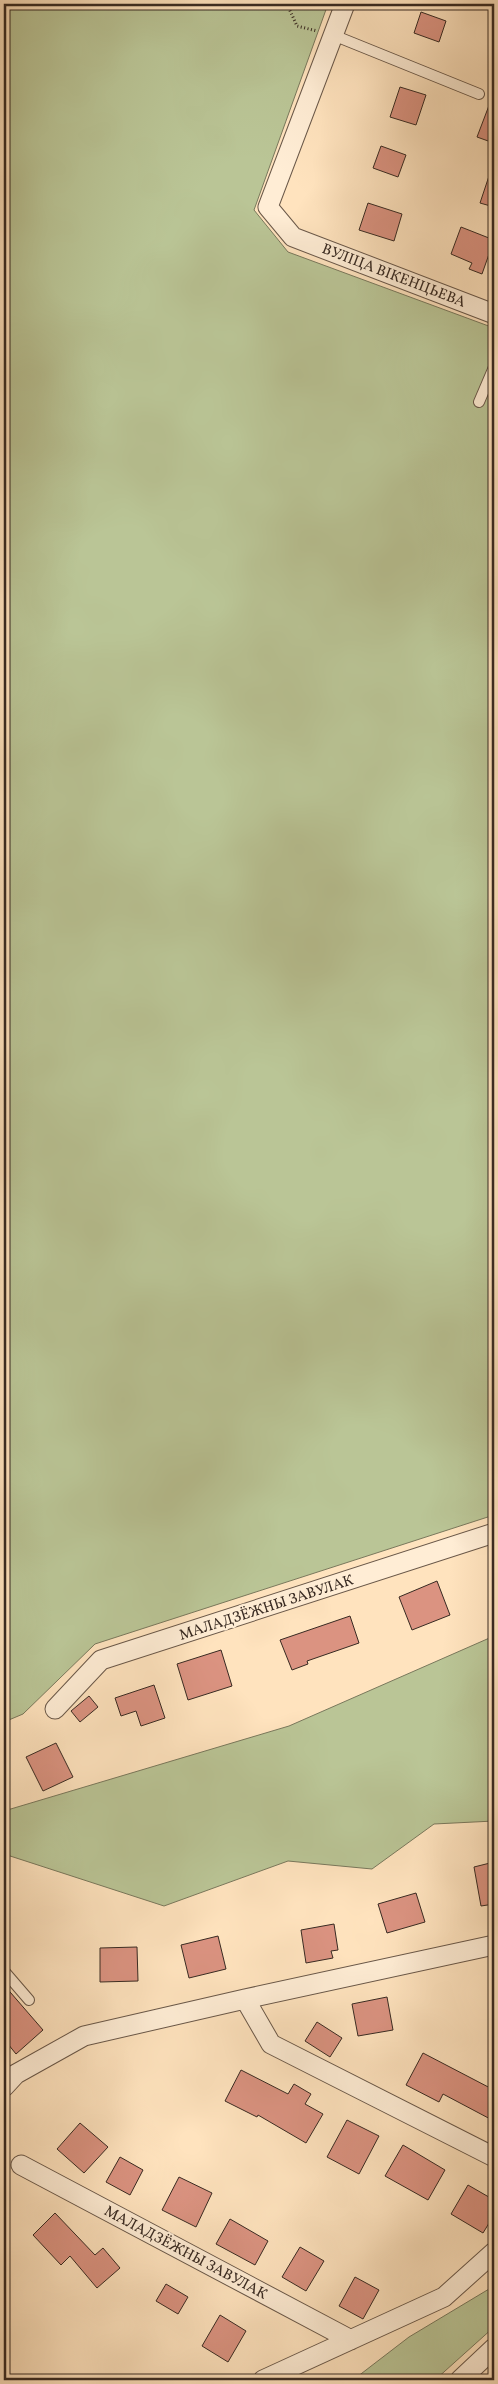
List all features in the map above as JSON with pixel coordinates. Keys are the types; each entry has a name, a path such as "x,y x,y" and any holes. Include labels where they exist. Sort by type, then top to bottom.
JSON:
{"street":[{"path":"334,34 345,4"},
{"name":"ВУЛІЦА ВІКЕНЦЬЕВА","path":"334,34 268,207 293,237 494,314"},
{"name":"МАЛАДЗЁЖНЫ ЗАВУЛАК","path":"56,1708 101,1660 494,1533"},
{"path":"4,2087 16,2074 84,2036 494,1945"},
{"path":"245,1999 271,2044 494,2157"},
{"name":"МАЛАДЗЁЖНЫ ЗАВУЛАК","path":"20,2165 351,2340"},
{"path":"263,2380 444,2297 494,2252"},
{"path":"460,2380 494,2348"}],"lane":[{"path":"334,34 479,94"},
{"path":"479,402 494,367"},
{"path":"4,1971 29,2000"}],"path":[{"path":"287,4 297,26 334,34"}],"green space":[{"path":"4,4 328,4 254,210 288,252 494,328 494,1515 95,1644 23,1714 4,1722"},
{"path":"494,1636 494,1821 434,1824 372,1869 288,1861 164,1906 4,1854 4,1811 289,1726"},
{"path":"494,2286 494,2327 435,2380 353,2380 409,2337"}],"building":[{"path":"421,12 446,21 439,42 414,33"},
{"path":"400,87 426,95 416,125 390,117"},
{"path":"493,95 494,134 491,142 477,137"},
{"path":"381,146 406,155 398,177 373,168"},
{"path":"492,167 494,168 494,207 480,203"},
{"path":"368,203 402,214 394,241 359,230"},
{"path":"461,227 494,240 482,274 469,269 472,263 451,254"},
{"path":"437,1581 450,1615 412,1630 399,1597"},
{"path":"350,1616 359,1643 307,1661 308,1664 292,1670 280,1640"},
{"path":"221,1650 232,1686 188,1700 177,1664"},
{"path":"154,1685 165,1718 141,1726 136,1711 121,1716 115,1698"},
{"path":"89,1696 98,1707 80,1722 71,1711"},
{"path":"56,1743 73,1777 43,1791 26,1757"},
{"path":"494,1862 494,1904 481,1906 474,1867"},
{"path":"416,1893 425,1922 387,1933 378,1904"},
{"path":"334,1924 338,1950 331,1951 333,1958 306,1963 301,1930"},
{"path":"218,1936 226,1969 189,1978 181,1945"},
{"path":"137,1947 138,1981 100,1982 100,1948"},
{"path":"4,1985 43,2030 16,2054 4,2039"},
{"path":"387,1997 393,2030 358,2036 352,2004"},
{"path":"317,2022 342,2038 330,2057 305,2041"},
{"path":"423,2053 494,2090 494,2121 443,2094 439,2102 406,2085"},
{"path":"241,2070 288,2094 294,2084 311,2094 305,2104 323,2114 306,2143 258,2115 257,2117 225,2101"},
{"path":"347,2120 379,2136 359,2174 327,2157"},
{"path":"80,2123 108,2147 84,2173 57,2149"},
{"path":"403,2145 445,2170 428,2200 385,2176"},
{"path":"120,2157 143,2170 130,2195 106,2182"},
{"path":"179,2177 212,2193 196,2227 162,2210"},
{"path":"468,2185 494,2200 494,2215 483,2233 451,2214"},
{"path":"55,2213 95,2255 103,2248 120,2268 97,2288 70,2256 61,2265 33,2235"},
{"path":"230,2219 268,2241 255,2265 216,2244"},
{"path":"300,2247 324,2261 306,2291 282,2277"},
{"path":"355,2277 379,2290 363,2319 339,2306"},
{"path":"166,2284 188,2297 178,2314 156,2301"},
{"path":"220,2315 246,2331 228,2362 202,2346"}]}
